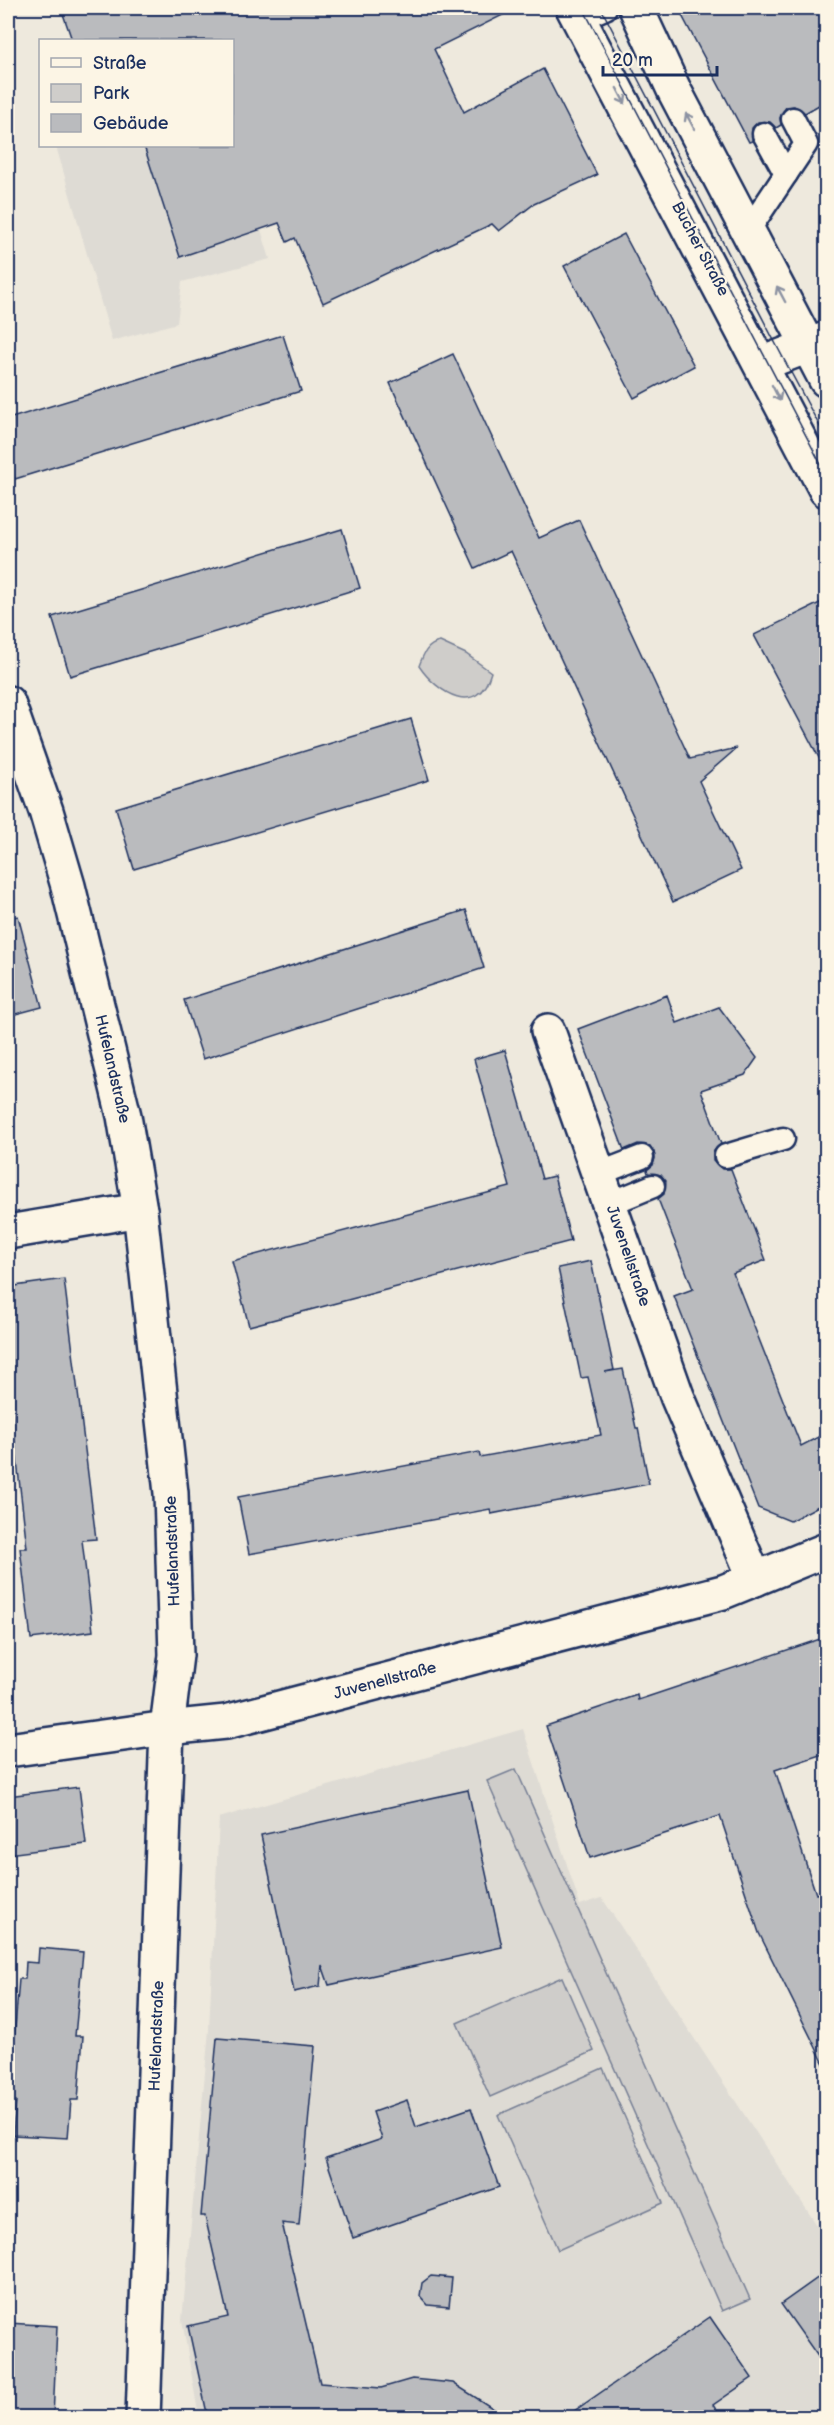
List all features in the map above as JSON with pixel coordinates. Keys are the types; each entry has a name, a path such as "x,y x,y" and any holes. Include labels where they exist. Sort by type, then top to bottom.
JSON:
{"street":[{"path":"636,8 675,92 748,231 817,342 826,380"},
{"name":"Bucher Straße","path":"586,12 826,490"},
{"path":"761,364 817,342"},
{"name":"Hufelandstraße","path":"8,703 46,811 68,886 124,1116 140,1210 171,1493 176,1655 167,1728 144,2418"},
{"name":"Juvenellstraße","path":"548,1030 677,1396 755,1579"},
{"path":"8,1232 140,1210"},
{"name":"Juvenellstraße","path":"8,1750 238,1719 723,1592 826,1550"}],"lane":[{"path":"748,231 806,144 793,119"},
{"path":"764,134 786,174"},
{"path":"726,1156 783,1139"},
{"path":"604,1189 642,1157"},
{"path":"604,1189 653,1186"}],"shaded area":[{"path":"234,141 270,259 182,282 177,323 112,341 56,147 234,147"},
{"path":"523,1729 580,1905 602,1898 826,2239 826,2416 199,2418 182,2320 209,2030 219,1818"}],"green space":[{"path":"440,642 466,654 491,672 485,686 477,695 467,698 446,692 436,685 419,666 429,648"},
{"path":"516,1769 750,2299 722,2311 487,1781"},
{"path":"562,1977 594,2051 490,2097 457,2023"},
{"path":"603,2068 663,2203 558,2250 498,2115"}],"building":[{"path":"61,8 517,8 434,49 464,112 543,69 597,175 534,204 499,231 492,224 323,303 295,238 287,242 279,223 180,257 144,147 234,147 234,39 72,39"},
{"path":"678,8 826,8 826,101 805,113 794,106 786,107 780,118 781,125 776,128 770,122 758,122 752,128 752,141 749,142"},
{"path":"624,234 694,366 634,398 564,266"},
{"path":"283,335 301,391 15,479 8,455 8,419"},
{"path":"453,354 539,538 579,520 690,759 737,748 699,781 741,870 673,902 511,551 475,568 390,383"},
{"path":"342,529 360,588 70,676 52,617"},
{"path":"826,600 826,771 754,635"},
{"path":"411,719 429,780 134,869 116,808"},
{"path":"466,910 484,968 203,1059 184,1000"},
{"path":"18,916 42,1007 8,1016 8,918"},
{"path":"667,995 677,1023 719,1007 757,1058 745,1075 701,1090 721,1144 713,1152 713,1160 722,1169 731,1169 766,1260 733,1273 801,1446 826,1433 826,1502 790,1521 758,1508 674,1296 693,1289 658,1199 664,1194 666,1181 661,1175 648,1173 647,1170 653,1165 655,1158 650,1146 638,1144 624,1150 578,1029"},
{"path":"505,1050 542,1179 554,1176 571,1241 249,1326 232,1261 510,1187 474,1059"},
{"path":"591,1261 614,1370 605,1372 623,1369 649,1484 491,1514 490,1509 249,1554 238,1497 479,1452 480,1457 601,1435 588,1377 581,1378 558,1268"},
{"path":"64,1279 96,1539 82,1540 93,1631 31,1639 20,1548 27,1548 8,1383 8,1287"},
{"path":"826,1637 826,1753 775,1770 816,1894 819,1893 826,1911 826,2068 759,1933 720,1816 590,1858 546,1726 637,1695 638,1700"},
{"path":"79,1787 86,1844 8,1854 8,1796"},
{"path":"468,1790 502,1947 329,1985 322,1965 320,1986 294,1992 261,1835"},
{"path":"39,1948 83,1952 75,2036 83,2036 78,2100 71,2100 68,2138 13,2135 16,2101 8,2101 8,2052 13,2052 19,1979 25,1979 26,1962 38,1963"},
{"path":"217,2038 315,2046 299,2225 282,2223 320,2383 381,2388 412,2379 453,2383 508,2418 208,2418 188,2326 228,2317 205,2216 201,2216"},
{"path":"407,2100 416,2127 471,2108 499,2187 353,2238 326,2158 382,2139 373,2112"},
{"path":"826,2272 826,2368 781,2304"},
{"path":"431,2276 452,2278 449,2307 428,2305 420,2296 422,2283"},
{"path":"710,2317 752,2378 713,2405 721,2418 564,2418"},
{"path":"8,2323 57,2326 53,2418 8,2418"}],"tram line":[{"path":"583,8 826,474"},
{"path":"601,8 826,438"}]}
